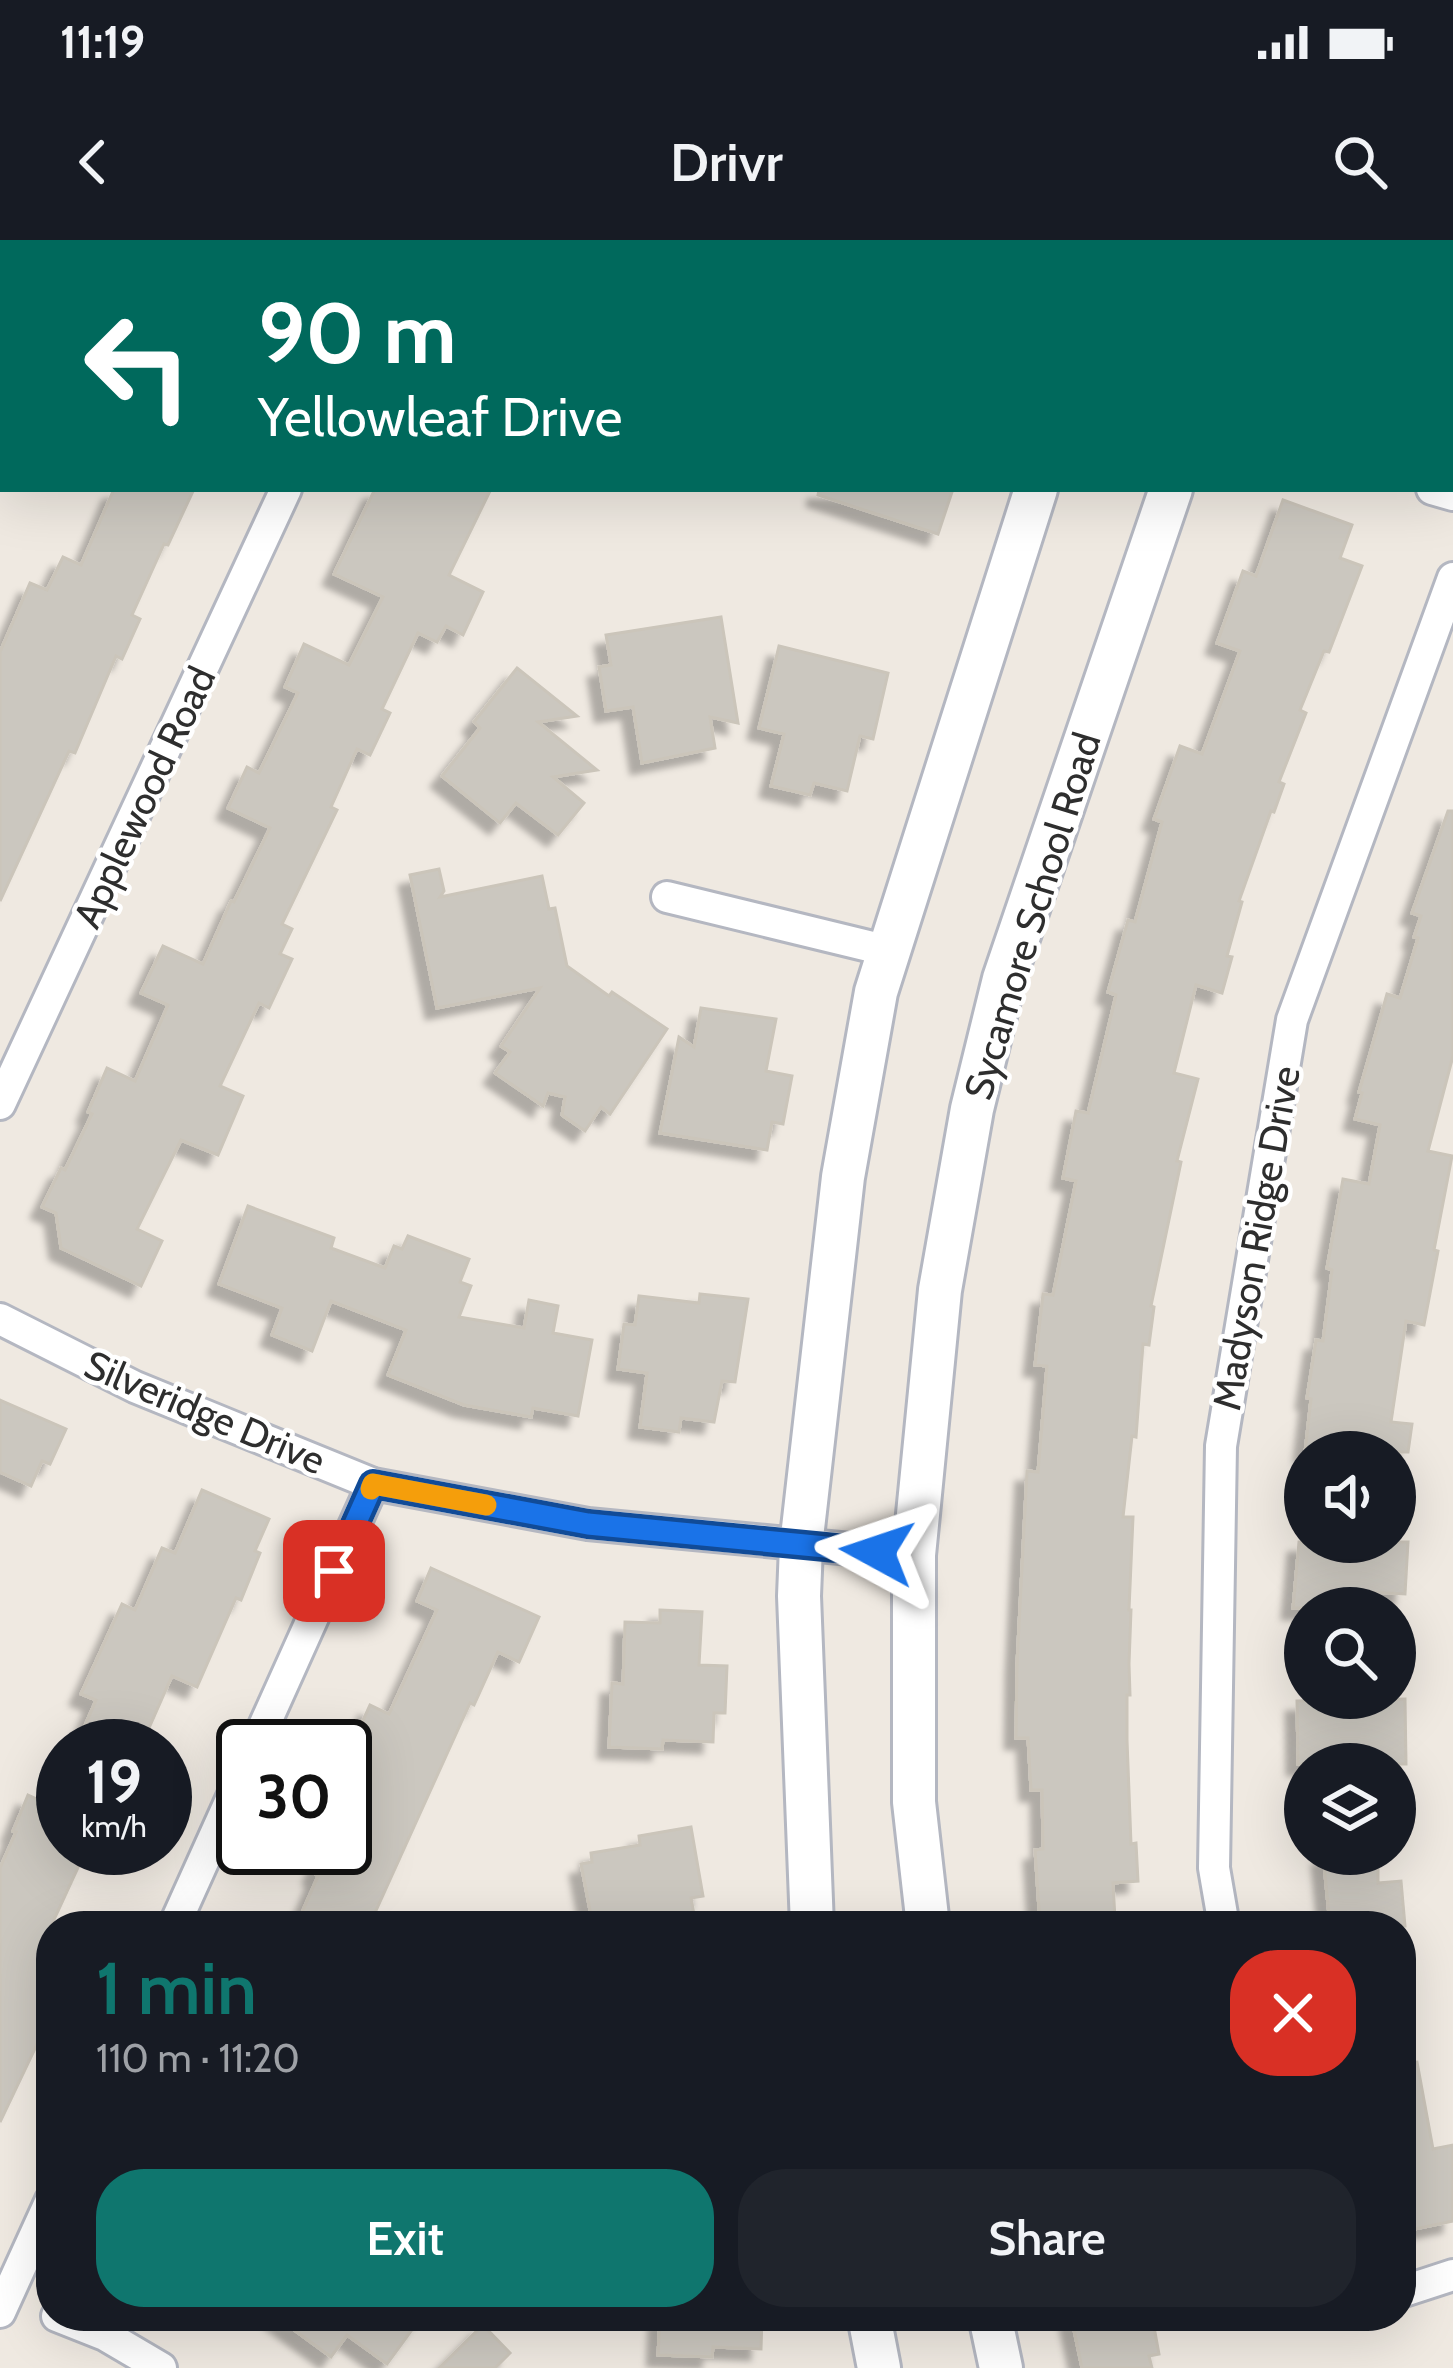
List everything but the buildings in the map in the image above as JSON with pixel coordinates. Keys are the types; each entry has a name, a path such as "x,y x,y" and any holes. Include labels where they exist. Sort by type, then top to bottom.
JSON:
{"main road":[{"path":"811,1911 799,1596 843,1177 876,992 1035,492"},
{"name":"Sycamore School Road","path":"926,1911 914,1802 914,1556 940,1290 972,1109 1004,979 1170,492"},
{"path":"872,2331 879,2368"},
{"path":"994,2331 1001,2368"}],"street":[{"name":"Applewood Road","path":"0,1104 285,492"},
{"name":"Madyson Ridge Drive","path":"1221,1911 1214,1868 1221,1446 1292,1020 1453,578"},
{"path":"667,896 889,951"},
{"name":"Silveridge Drive","path":"0,1319 135,1387 373,1484 588,1524 914,1556"},
{"path":"267,1719 373,1484"},
{"path":"181,1911 216,1833"},
{"path":"36,2233 4,2304 36,2311"},
{"path":"1416,2287 1453,2275"},
{"path":"95,2331 161,2368"}],"slow traffic":[{"path":"371,1489 373,1484 486,1505"}],"route":[{"path":"334,1571 373,1484 588,1524 877,1552"}]}
